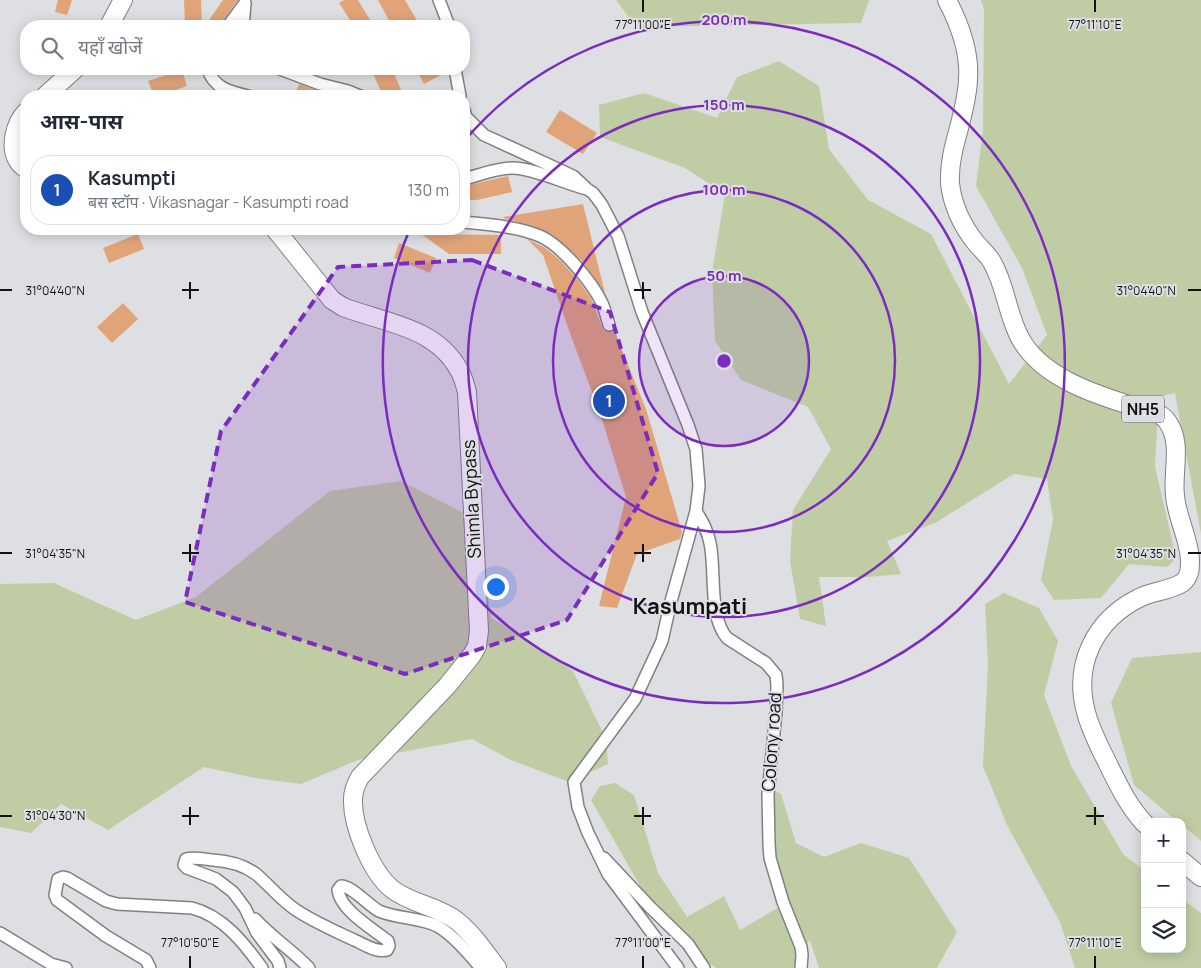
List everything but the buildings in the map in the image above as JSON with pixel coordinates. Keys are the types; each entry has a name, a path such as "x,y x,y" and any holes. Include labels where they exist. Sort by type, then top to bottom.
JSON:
{"highway":[{"path":"113,20 123,0"},
{"name":"NH5","path":"948,0 960,28 968,76 959,128 952,154 950,179 952,196 959,216 994,265 1003,288 1008,310 1022,342 1033,357 1046,368 1114,400 1158,414 1166,419 1172,428 1176,456 1174,494 1190,552 1190,573 1182,582 1140,597 1109,618 1088,648 1083,674 1082,694 1093,733 1121,789 1141,818"},
{"path":"52,90 68,75"},
{"path":"20,121 14,138 14,150 20,163"},
{"name":"Shimla Bypass","path":"279,235 332,300 343,307 422,334 439,344 459,370 467,392 479,631 477,646 447,686 360,777 354,788 353,800 354,815 360,833 372,862 385,882 392,889 406,897 444,912 456,920 468,930 497,968"},
{"path":"1184,863 1201,877"}],"street":[{"path":"439,0 447,20"},
{"path":"232,20 246,2"},
{"path":"244,20 246,2"},
{"path":"210,75 212,80 220,87 229,90"},
{"path":"296,75 344,90"},
{"path":"456,75 459,90"},
{"path":"470,121 484,135 566,173 593,193 602,205 618,236 642,312 672,383 696,449 699,486 696,511 662,641 635,699 574,782 578,807 593,846 614,885 678,968"},
{"path":"470,176 513,168 524,169 587,189"},
{"path":"470,223 512,227 541,236 572,261 590,284 603,304 609,325"},
{"name":"Colony road","path":"696,511 705,526 710,543 717,612 722,632 727,638 766,663 776,675 776,712 768,794 768,844 782,902 801,947 801,968"},
{"path":"593,846 630,887 688,944 704,968"},
{"path":"308,968 282,942 264,929 233,892 211,876 187,868 184,865 184,861 190,858 224,861 250,870 281,900 298,911 328,928 368,946 380,951 387,950 389,946 388,941 358,918 340,897 339,888 346,887 380,911 402,918 426,922 442,928 481,968"},
{"path":"150,968 146,960 106,936 57,900 55,894 58,879 67,878 106,901 117,904 192,908 202,911 212,916 240,940 262,968"},
{"path":"245,908 257,933 278,961 280,968"},
{"path":"0,933 51,964 66,968"}],"highlighted area":[{"path":"472,260 610,312 658,473 567,620 405,674 185,602 221,431 338,267"}],"green space":[{"path":"616,0 869,0 861,23 636,27"},
{"path":"981,0 1201,0 1201,534 1175,393 1159,397 1155,466 1176,558 1168,567 1129,564 1101,598 1054,600 1041,580 1053,520 1047,479 1014,474 935,523 887,541 901,574 869,577 819,577 826,626 800,619 790,561 793,510 831,449 808,407 741,380 715,341 712,272 725,194 685,168 600,137 599,105 644,93 717,118 737,77 779,61 819,86 829,149 868,200 931,234 1009,384 1047,335 1022,268 976,186 983,129 984,10"},
{"path":"401,481 473,518 492,618 573,671 606,739 608,764 569,782 511,760 472,739 358,760 301,784 255,778 204,767 108,830 61,804 31,833 0,827 0,584 54,583 136,620 196,597 330,491"},
{"path":"1004,593 1039,608 1058,641 1044,695 1071,766 1123,854 1141,868 1141,953 1186,953 1186,902 1201,913 1201,968 1075,968 1060,922 1007,825 983,766 988,664 985,604"},
{"path":"1201,652 1201,841 1186,828 1186,818 1173,818 1134,785 1111,703 1132,658"},
{"path":"615,783 634,795 658,873 687,917 724,896 740,930 781,906 781,891 771,818 770,788 781,794 796,843 824,857 861,843 909,858 957,932 937,968 819,968 810,940 796,958 799,968 716,968 667,933 591,800 600,786"}],"place":[{"name":"Kasumpti","path":"609,401"}],"district":[{"name":"Kasumpati","path":"690,606"}]}
